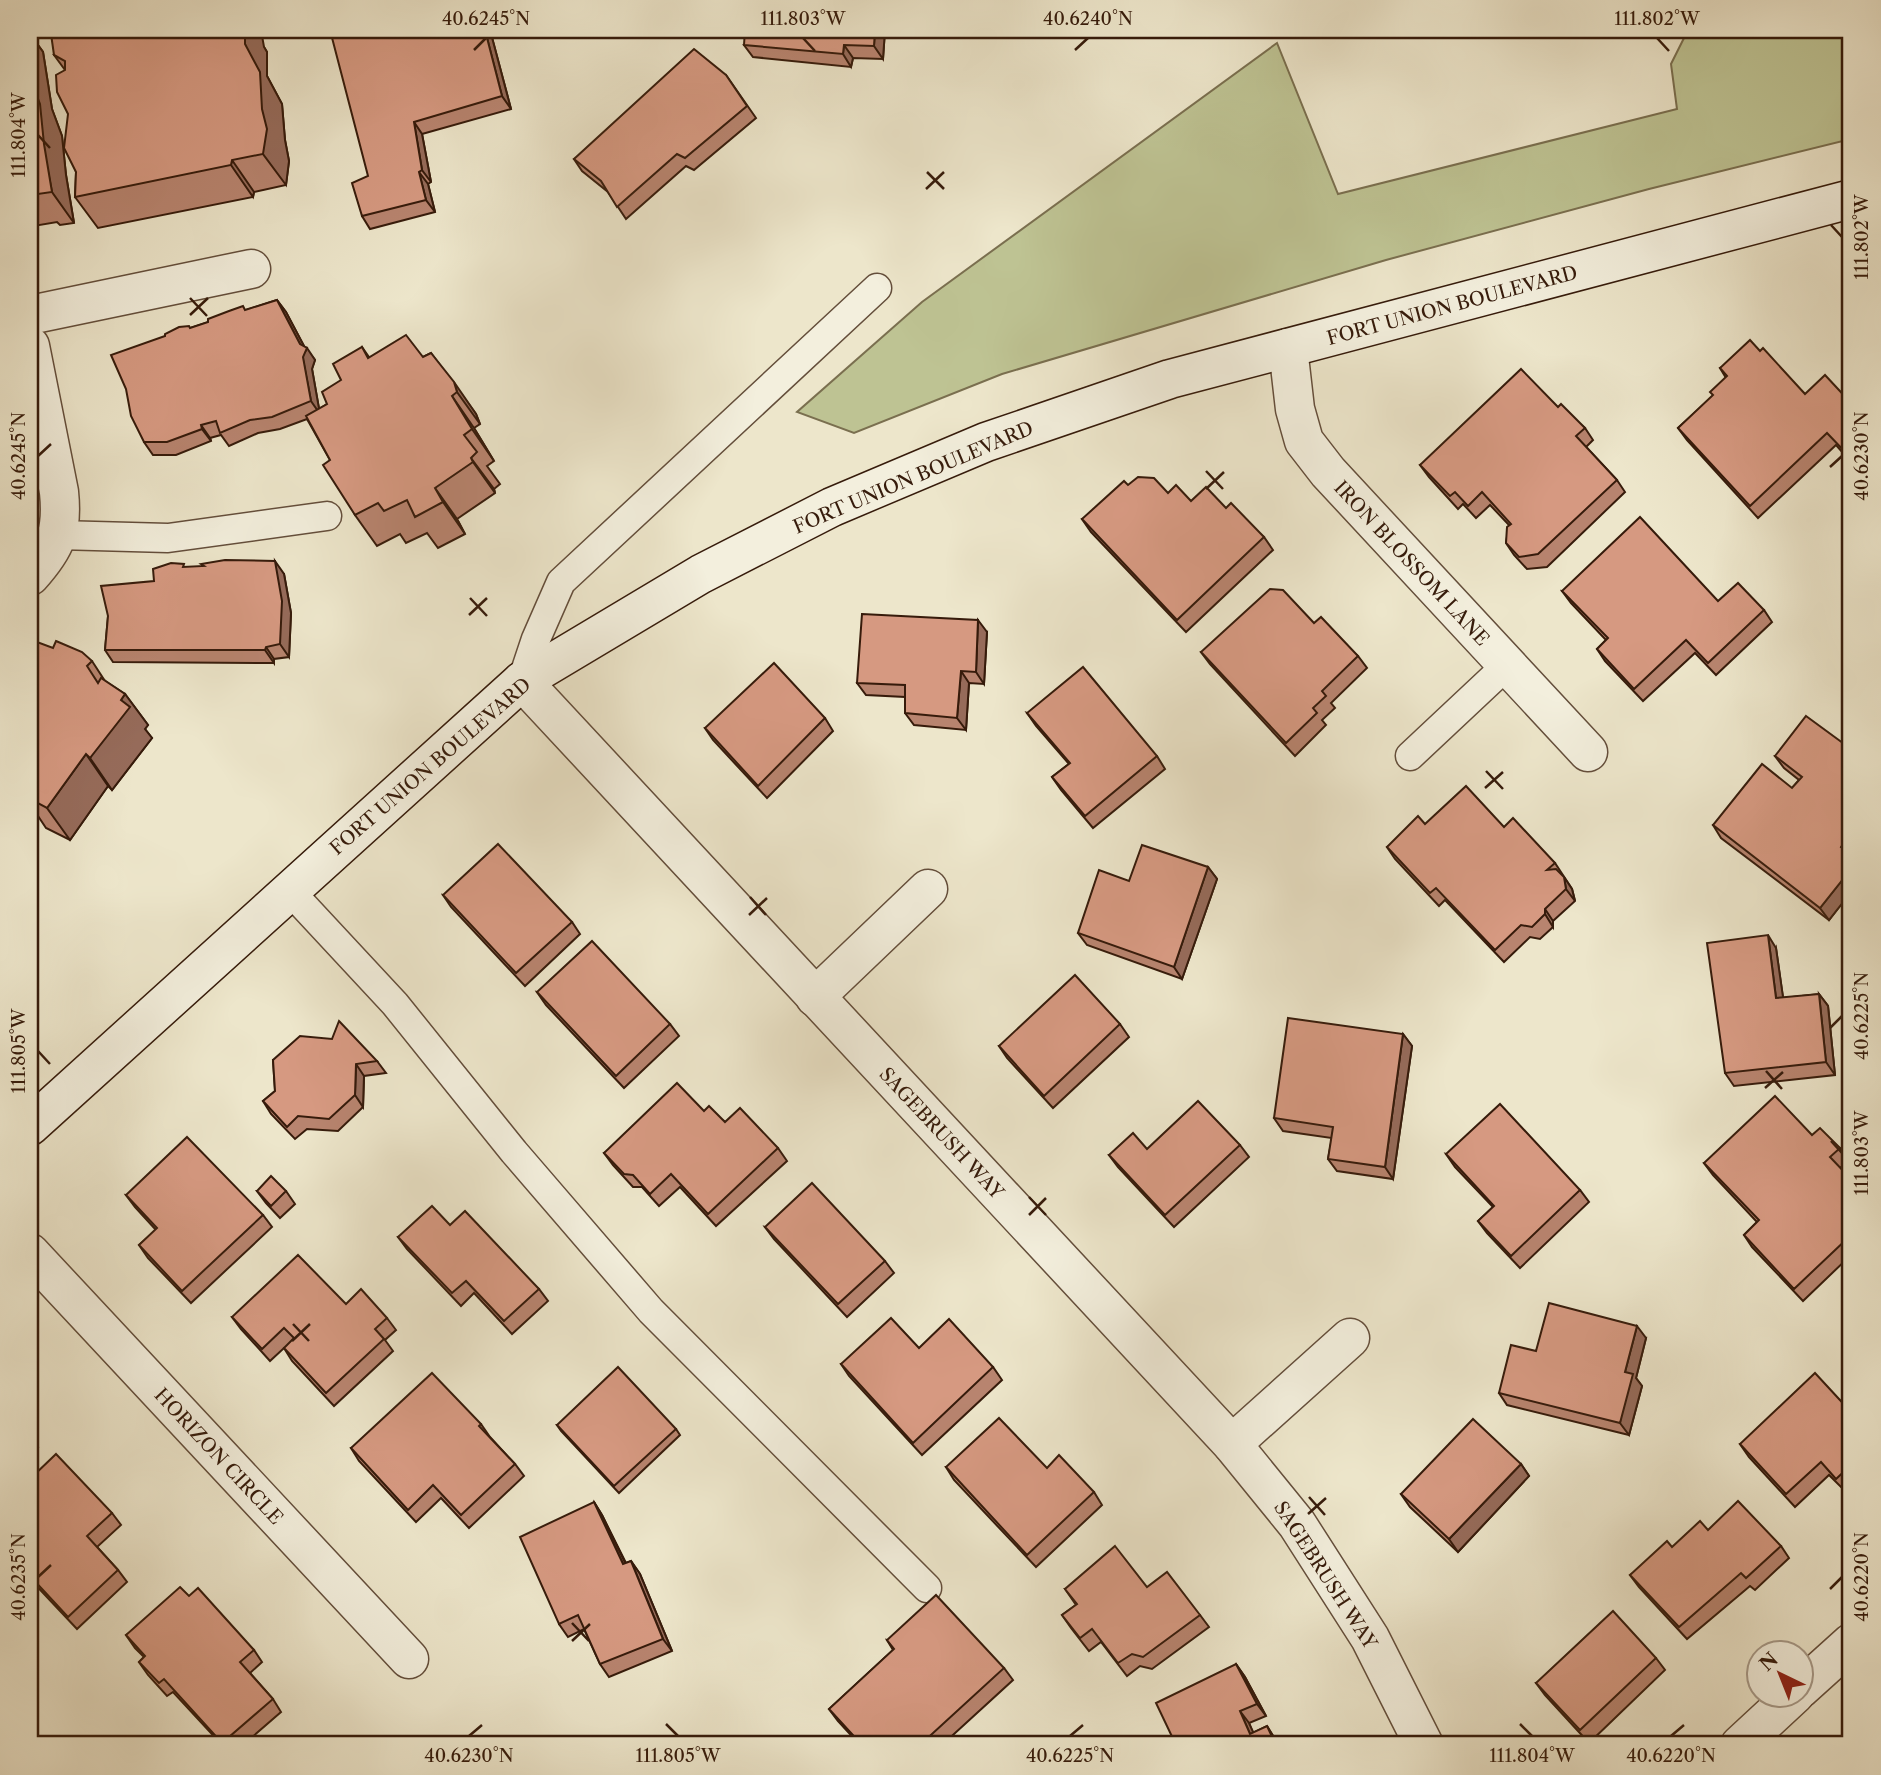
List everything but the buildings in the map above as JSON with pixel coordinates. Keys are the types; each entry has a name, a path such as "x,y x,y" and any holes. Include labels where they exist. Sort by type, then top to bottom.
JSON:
{"street":[{"name":"FORT UNION BOULEVARD","path":"30,1126 522,681 701,574 832,507 986,442 1170,379 1851,200"},
{"path":"30,315 251,269"},
{"path":"30,346 61,514 58,535 47,557 30,576"},
{"name":"IRON BLOSSOM LANE","path":"1289,348 1295,409 1304,441 1328,472 1588,752"},
{"name":"SAGEBRUSH WAY","path":"522,681 1232,1444 1297,1524 1370,1638 1424,1745"},
{"path":"816,997 928,889"},
{"name":"HORIZON CIRCLE","path":"30,1253 408,1659"},
{"path":"1232,1444 1350,1338"},
{"path":"1814,1677 1851,1643"},
{"path":"1740,1745 1781,1708"}],"lane":[{"path":"522,681 561,582 877,288"},
{"path":"58,535 168,538 327,516"},
{"path":"1410,756 1507,665"},
{"path":"289,890 395,1004 514,1152 651,1311 927,1588"}],"green space":[{"path":"1688,30 1851,30 1851,139 1649,189 1386,260 1002,374 854,433 797,412 922,302 1277,43 1338,194 1677,109 1671,64"}]}
